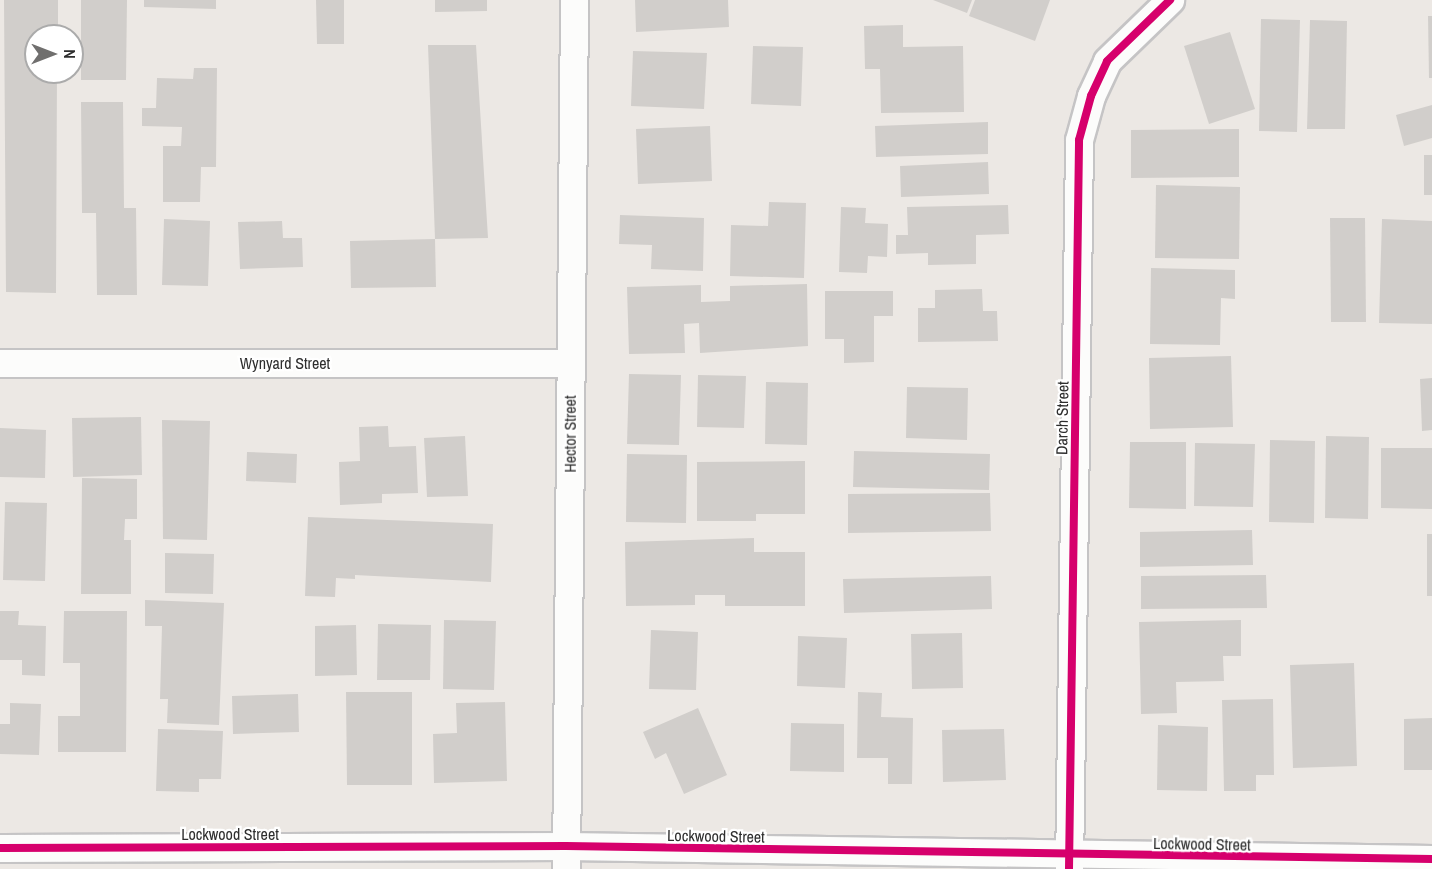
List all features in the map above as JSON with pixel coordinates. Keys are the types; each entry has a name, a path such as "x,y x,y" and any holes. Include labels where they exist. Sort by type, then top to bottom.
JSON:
{"street":[{"name":"Hector Street","path":"566,858 574,0"},
{"name":"Darch Street","path":"1069,862 1079,140 1090,96 1107,61 1170,0"},
{"name":"Wynyard Street","path":"0,363 570,363"},
{"name":"Lockwood Street","path":"0,848 566,858 1069,862 1432,859"}],"building":[{"path":"4,0 58,0 58,24 24,24 24,84 57,84 56,293 6,292"},
{"path":"81,0 127,0 126,80 84,80 84,24 81,24"},
{"path":"144,0 216,0 216,9 144,7"},
{"path":"316,0 344,0 344,44 317,44"},
{"path":"435,0 487,0 487,11 435,12"},
{"path":"635,0 728,0 729,27 636,32"},
{"path":"933,0 972,0 967,13"},
{"path":"975,0 1050,0 1035,41 969,16"},
{"path":"1428,16 1432,16 1432,78 1429,78"},
{"path":"1261,19 1300,20 1297,132 1259,131"},
{"path":"1310,20 1347,21 1345,129 1307,129"},
{"path":"903,25 903,47 963,46 964,112 881,113 880,69 865,69 864,26"},
{"path":"1230,32 1255,109 1209,124 1184,46"},
{"path":"428,45 476,45 488,238 435,239"},
{"path":"753,46 803,47 801,106 751,104"},
{"path":"633,51 707,53 704,109 631,106"},
{"path":"194,68 217,68 216,167 201,167 200,202 163,202 163,146 181,146 182,127 142,126 142,108 156,108 157,78 193,79"},
{"path":"81,102 123,102 124,208 136,208 137,295 97,295 96,213 82,213"},
{"path":"1432,105 1432,138 1404,146 1396,115"},
{"path":"988,122 988,154 876,157 875,126"},
{"path":"710,126 712,181 638,184 636,129"},
{"path":"1239,129 1239,177 1131,178 1131,130"},
{"path":"1424,155 1432,155 1432,195 1424,195"},
{"path":"988,162 989,194 901,197 900,166"},
{"path":"1156,185 1240,187 1239,259 1155,258"},
{"path":"769,202 806,203 804,278 730,276 731,225 768,226"},
{"path":"1008,205 1009,234 976,235 976,264 928,265 928,253 896,254 896,235 908,235 907,207"},
{"path":"841,207 866,208 865,223 888,224 887,257 868,256 867,273 839,272"},
{"path":"620,215 704,218 703,271 651,269 652,245 619,244"},
{"path":"1330,218 1365,218 1366,322 1331,322"},
{"path":"164,219 210,221 208,286 162,285"},
{"path":"1382,219 1432,221 1432,324 1379,323"},
{"path":"282,221 283,238 302,238 303,267 240,269 238,222"},
{"path":"435,239 436,287 351,288 350,241"},
{"path":"1151,268 1235,270 1235,299 1221,298 1220,345 1150,344"},
{"path":"807,284 808,346 700,353 699,323 684,324 685,353 629,354 627,287 701,285 701,302 730,301 730,286"},
{"path":"982,289 983,311 997,311 998,341 918,342 918,308 935,308 935,290"},
{"path":"825,291 893,291 893,316 874,316 874,362 844,363 844,339 825,339"},
{"path":"1231,356 1233,427 1150,429 1149,358"},
{"path":"629,374 681,375 679,445 627,444"},
{"path":"698,375 746,376 744,428 697,427"},
{"path":"1432,378 1432,430 1422,431 1420,379"},
{"path":"766,382 808,383 807,445 765,444"},
{"path":"907,387 968,388 967,440 906,438"},
{"path":"141,417 142,475 73,477 72,418"},
{"path":"162,420 210,421 207,540 163,539"},
{"path":"388,426 389,447 416,446 418,493 382,494 382,503 340,505 339,462 360,461 359,427"},
{"path":"0,428 46,430 45,478 0,477"},
{"path":"465,436 468,496 427,497 424,438"},
{"path":"1326,436 1369,437 1368,519 1325,518"},
{"path":"1270,440 1315,441 1314,523 1269,522"},
{"path":"1130,442 1186,442 1186,509 1129,508"},
{"path":"1195,443 1255,444 1253,507 1194,506"},
{"path":"1381,448 1432,448 1432,509 1381,508"},
{"path":"854,451 990,454 989,490 853,487"},
{"path":"247,452 297,454 296,483 246,481"},
{"path":"627,454 687,455 686,523 626,522"},
{"path":"805,461 805,514 756,514 756,521 697,521 697,462"},
{"path":"82,478 137,479 137,519 125,519 124,540 131,540 131,594 81,594"},
{"path":"990,493 991,531 848,533 848,494"},
{"path":"5,502 47,503 45,581 3,580"},
{"path":"308,517 493,524 491,582 355,575 355,579 336,578 335,597 305,596"},
{"path":"1252,530 1253,565 1140,567 1140,532"},
{"path":"1427,534 1432,534 1432,596 1427,596"},
{"path":"754,538 754,552 805,552 805,606 725,606 725,595 695,595 695,605 626,606 625,542"},
{"path":"165,553 214,554 213,594 165,593"},
{"path":"1266,575 1267,608 1141,609 1141,576"},
{"path":"991,576 992,609 844,613 843,579"},
{"path":"145,600 224,603 219,725 167,723 168,699 160,699 162,626 145,626"},
{"path":"0,611 19,611 18,625 46,626 45,676 22,675 22,660 0,660"},
{"path":"64,611 127,611 126,752 58,752 58,716 80,716 80,663 63,663"},
{"path":"444,620 496,621 494,690 443,689"},
{"path":"1241,620 1241,656 1223,656 1224,681 1176,682 1177,713 1141,714 1139,622"},
{"path":"378,624 431,625 430,680 377,680"},
{"path":"356,625 357,675 315,676 315,626"},
{"path":"651,630 698,632 696,690 649,689"},
{"path":"962,633 963,688 912,689 911,634"},
{"path":"798,636 847,638 845,688 797,686"},
{"path":"1354,663 1357,766 1293,768 1290,665"},
{"path":"346,692 412,692 412,785 347,785"},
{"path":"858,692 882,693 881,717 913,718 912,784 888,784 888,758 857,758"},
{"path":"298,694 299,732 233,734 232,696"},
{"path":"1273,699 1274,775 1256,775 1256,791 1224,791 1222,700"},
{"path":"505,702 507,781 434,783 433,734 457,733 456,703"},
{"path":"10,703 41,704 39,755 0,754 0,724 10,724"},
{"path":"698,708 727,775 684,794 666,753 655,759 643,732"},
{"path":"1432,718 1432,770 1404,770 1404,719"},
{"path":"791,723 844,724 844,772 790,771"},
{"path":"1158,725 1208,727 1207,791 1157,790"},
{"path":"158,729 223,731 221,779 199,779 199,792 156,791"},
{"path":"1004,729 1006,780 943,782 942,730"}],"cycle path":[{"path":"1069,869 1079,140 1091,96 1107,61 1170,0"},
{"path":"0,848 566,846 1432,859"}]}
